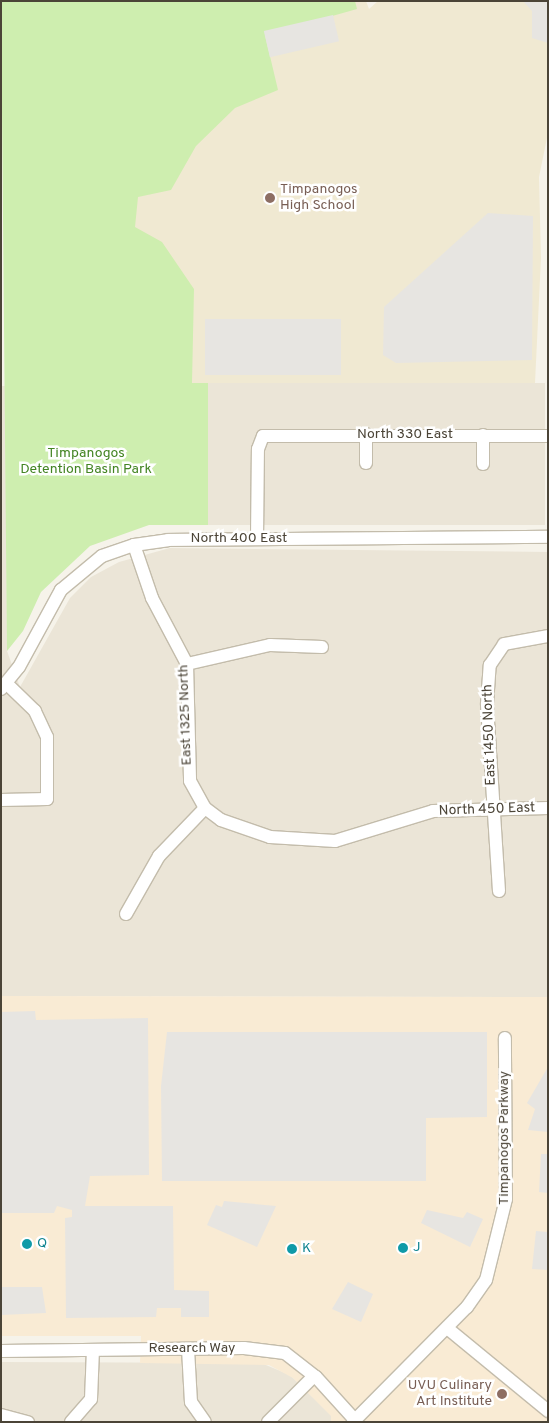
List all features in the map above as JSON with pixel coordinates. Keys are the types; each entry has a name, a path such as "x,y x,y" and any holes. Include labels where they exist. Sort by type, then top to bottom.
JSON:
{"street":[{"name":"North 330 East","path":"257,539 258,449 263,436 366,434 548,436"},
{"path":"366,434 366,463"},
{"path":"484,435 484,464"},
{"name":"North 400 East","path":"4,686 61,590 102,556 134,545 168,540 548,537"},
{"name":"East 1325 North","path":"134,545 152,598 187,664 189,776 205,808"},
{"name":"East 1450 North","path":"499,891 493,808 488,680 495,652 504,644 548,636"},
{"path":"187,664 270,645 322,647"},
{"path":"1,800 47,800 47,737 35,711 4,686"},
{"path":"126,914 159,856 205,808"},
{"name":"North 450 East","path":"205,808 242,830 270,838 335,841 433,811 548,808"},
{"name":"Timpanogos Parkway","path":"354,1421 447,1328 486,1280 503,1221 505,1038"},
{"path":"447,1328 548,1411"},
{"path":"188,1349 191,1402 205,1422"},
{"name":"Research Way","path":"1,1351 188,1349 285,1353 314,1376 354,1421"},
{"path":"70,1422 91,1399 93,1350"},
{"path":"268,1422 314,1376"},
{"path":"1,1415 28,1422"}],"shaded area":[{"name":"Timpanogos High School","path":"1,1 366,1 369,9 378,1 548,1 548,133 539,177 541,258 535,383 192,383"},
{"path":"523,1 548,1 548,43 532,38 532,11"},
{"path":"333,15 339,41 270,57 264,31"},
{"path":"488,213 533,216 532,360 396,363 383,355 384,307"},
{"path":"205,319 341,319 341,375 205,375"},
{"path":"208,383 545,383 545,525 208,525"},
{"path":"1,386 6,386 7,651 20,687 70,598 91,577 119,562 170,548 548,552 548,997 1,996"},
{"path":"1,996 548,997 548,1422 331,1422 331,1416 293,1378 269,1365 140,1363 141,1336 1,1336"},
{"path":"35,1011 36,1020 148,1018 149,1175 90,1176 85,1206 173,1206 174,1290 209,1291 209,1317 181,1317 181,1308 157,1308 156,1317 66,1318 65,1218 72,1217 72,1210 57,1206 54,1213 1,1213 1,1012"},
{"path":"167,1032 487,1032 487,1117 426,1118 426,1181 162,1181 161,1086"},
{"path":"548,1067 548,1132 528,1130 535,1109 527,1103"},
{"path":"541,1154 548,1154 548,1193 539,1192"},
{"path":"224,1201 276,1206 257,1247 207,1225 216,1205 222,1207"},
{"path":"427,1210 463,1218 467,1212 483,1219 470,1247 421,1223"},
{"path":"536,1231 548,1232 548,1270 532,1269"},
{"path":"348,1282 373,1294 361,1322 332,1309"},
{"path":"1,1287 42,1287 46,1313 1,1315"},
{"path":"1,1362 261,1363 290,1375 332,1416 331,1422 1,1422"}],"green space":[{"name":"Timpanogos Detention Basin Park","path":"1,1 355,1 357,9 265,35 278,90 235,108 196,146 171,190 138,197 135,227 162,242 194,289 192,383 208,383 208,525 149,525 90,546 41,592 23,631 7,651"}],"place":[{"name":"Timpanogos High School","path":"270,198"},
{"name":"Q","path":"27,1244"},
{"name":"J","path":"403,1248"},
{"name":"K","path":"292,1249"},
{"name":"UVU Culinary Art Institute","path":"502,1394"}]}
